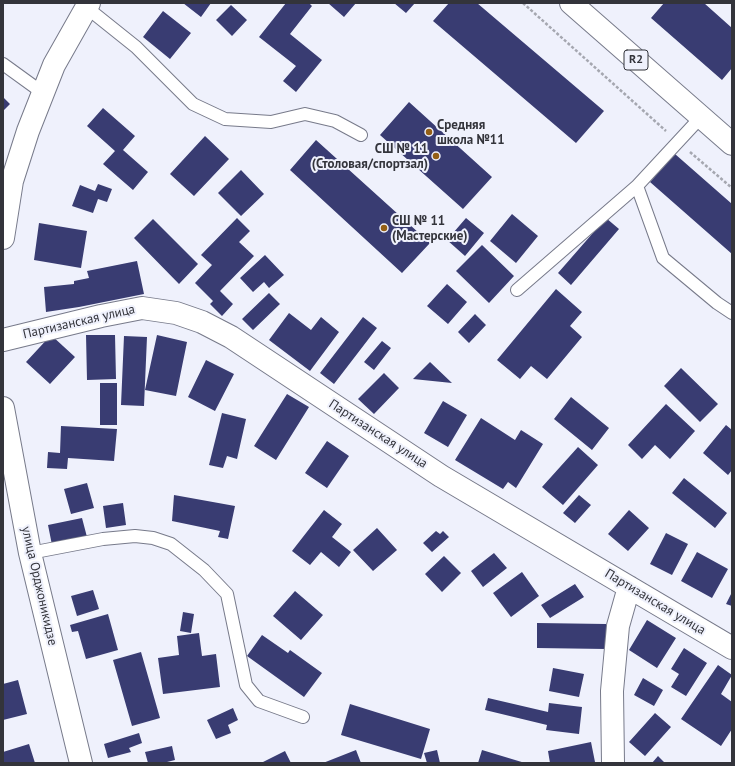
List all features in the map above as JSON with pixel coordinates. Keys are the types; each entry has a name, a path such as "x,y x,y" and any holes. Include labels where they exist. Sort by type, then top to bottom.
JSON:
{"street":[{"name":"R2","path":"571,3 732,144"},
{"path":"3,238 8,177 20,155 54,64 87,5"},
{"name":"Партизанская улица","path":"3,340 101,316 142,308 176,313 202,322 231,337 441,476 732,648"},
{"name":"улица Орджоникидзе","path":"3,408 30,553 81,763"},
{"path":"613,763 612,691 618,626 629,587"}],"lane":[{"path":"87,5 136,47 193,104 225,119 271,122 305,114 335,121 361,135"},
{"path":"3,64 43,93"},
{"path":"517,290 637,186 701,117"},
{"path":"637,186 663,258 717,303 732,313"},
{"path":"30,553 103,539 135,536 152,538 171,544 204,570 227,594 246,685 259,700 303,717"}],"path":[{"path":"523,3 732,188"}],"building":[{"path":"183,3 211,3 201,17"},
{"path":"286,3 309,3 312,6 290,34 322,60 296,92 283,81 296,66 259,37"},
{"path":"328,3 356,3 344,17"},
{"path":"394,3 415,3 406,13"},
{"path":"449,3 477,3 604,111 576,143 433,21"},
{"path":"664,3 704,3 732,28 732,68 722,80 651,18"},
{"path":"231,5 247,20 232,36 216,20"},
{"path":"163,11 191,33 170,59 143,37"},
{"path":"3,97 10,104 3,111"},
{"name":"СШ № 11 (Столовая/спортзал)","path":"409,102 492,177 463,209 380,135"},
{"path":"103,108 135,136 123,150 148,172 133,190 103,164 115,151 87,126"},
{"path":"205,136 229,159 194,196 170,174"},
{"path":"316,140 430,243 402,273 290,170"},
{"path":"675,154 732,204 732,254 650,182"},
{"path":"241,170 264,194 241,216 218,193"},
{"path":"98,184 112,189 107,202 98,199 93,213 72,206 80,185 95,191"},
{"path":"512,214 538,236 516,263 490,241"},
{"path":"237,218 250,231 239,242 254,256 220,291 233,304 222,316 210,304 213,301 195,283 212,265 201,255"},
{"path":"466,218 484,233 465,256 447,240"},
{"path":"606,218 619,229 571,285 558,273"},
{"path":"153,219 198,264 179,284 134,238"},
{"path":"39,223 87,231 81,268 34,260"},
{"path":"482,245 514,276 489,303 456,271"},
{"path":"265,255 284,275 269,288 264,282 253,292 240,278"},
{"path":"137,261 144,294 46,312 44,287 74,284 74,281 89,278 87,271"},
{"path":"447,284 467,302 448,324 427,306"},
{"path":"556,289 582,312 570,326 582,337 547,379 531,366 520,379 497,360"},
{"path":"269,293 280,304 253,330 242,319"},
{"path":"289,313 311,330 321,317 339,332 310,371 269,340"},
{"path":"475,314 486,325 469,343 458,332"},
{"path":"363,317 377,328 334,384 320,373"},
{"path":"51,335 75,357 50,384 26,362"},
{"path":"86,335 115,335 116,379 87,380"},
{"path":"157,335 187,342 176,396 145,390"},
{"path":"124,336 147,337 144,406 121,405"},
{"path":"382,341 391,348 374,370 364,362"},
{"path":"206,360 234,374 215,411 188,397"},
{"path":"430,362 452,383 413,379"},
{"path":"681,368 718,404 700,422 664,386"},
{"path":"384,373 399,388 374,414 358,399"},
{"path":"100,383 117,383 117,425 100,425"},
{"path":"287,394 309,407 276,460 254,446"},
{"path":"571,397 609,428 592,450 554,419"},
{"path":"443,401 467,415 448,447 424,433"},
{"path":"666,404 695,431 670,459 655,445 642,459 628,445"},
{"path":"222,413 246,419 237,459 227,456 223,468 209,465"},
{"path":"481,418 515,440 521,430 543,444 516,488 508,482 503,489 455,460"},
{"path":"726,425 732,430 732,470 728,475 703,453"},
{"path":"61,426 117,429 114,461 68,458 67,469 47,468 48,452 60,453"},
{"path":"327,441 349,456 327,488 305,473"},
{"path":"578,447 598,465 563,505 542,487"},
{"path":"684,478 727,513 715,528 672,493"},
{"path":"87,483 94,508 71,514 64,489"},
{"path":"174,495 235,506 228,539 218,537 220,531 172,521"},
{"path":"579,495 591,505 575,523 563,513"},
{"path":"123,503 126,525 106,528 103,506"},
{"path":"324,510 342,524 332,537 351,552 339,567 321,552 310,565 292,551"},
{"path":"629,510 649,528 628,551 608,534"},
{"path":"82,518 87,537 52,545 48,525"},
{"path":"377,528 397,550 373,571 353,550"},
{"path":"436,531 440,534 443,531 449,537 432,552 423,543"},
{"path":"666,533 688,544 672,575 650,564"},
{"path":"697,552 728,569 712,598 681,581"},
{"path":"494,553 507,568 483,587 471,571"},
{"path":"444,556 461,573 442,592 425,574"},
{"path":"522,572 539,596 511,617 493,593"},
{"path":"575,584 584,597 550,618 541,605"},
{"path":"93,590 99,609 77,616 71,596"},
{"path":"295,591 323,615 301,640 273,616"},
{"path":"732,592 732,606 726,604"},
{"path":"183,612 194,614 191,633 180,631"},
{"path":"108,614 118,650 86,659 78,631 72,632 70,625"},
{"path":"647,620 676,638 657,668 629,650"},
{"path":"537,623 606,624 606,649 537,648"},
{"path":"199,633 202,656 216,654 220,687 163,694 158,658 179,655 177,636"},
{"path":"262,635 288,653 290,650 322,673 304,697 247,656"},
{"path":"684,648 707,663 686,696 671,687 679,674 671,669"},
{"path":"141,652 160,718 132,726 113,660"},
{"path":"718,665 732,675 721,694 732,702 732,729 721,746 681,719"},
{"path":"553,668 584,674 579,697 549,691"},
{"path":"643,678 663,690 654,706 634,695"},
{"path":"18,680 27,714 3,720 3,684"},
{"path":"488,698 548,712 549,703 582,707 579,734 546,730 547,725 485,710"},
{"path":"350,704 430,729 421,759 341,735"},
{"path":"233,708 238,720 228,725 231,733 216,739 207,720"},
{"path":"655,713 671,727 645,756 629,742"},
{"path":"139,733 142,743 129,748 131,752 108,758 104,744"},
{"path":"591,742 595,762 550,763 548,751"},
{"path":"29,744 35,763 3,763 3,752"},
{"path":"172,746 175,760 163,763 148,763 145,752"},
{"path":"356,750 361,763 323,763"},
{"path":"437,750 440,763 427,763 424,753"},
{"path":"482,750 525,763 478,763"},
{"path":"285,751 291,763 261,763"},
{"path":"658,756 665,763 652,763"}],"place":[{"name":"Средняя школа №11","path":"429,132"},
{"name":"СШ № 11 (Столовая/спортзал)","path":"436,156"},
{"name":"СШ № 11 (Мастерские)","path":"384,228"}]}
